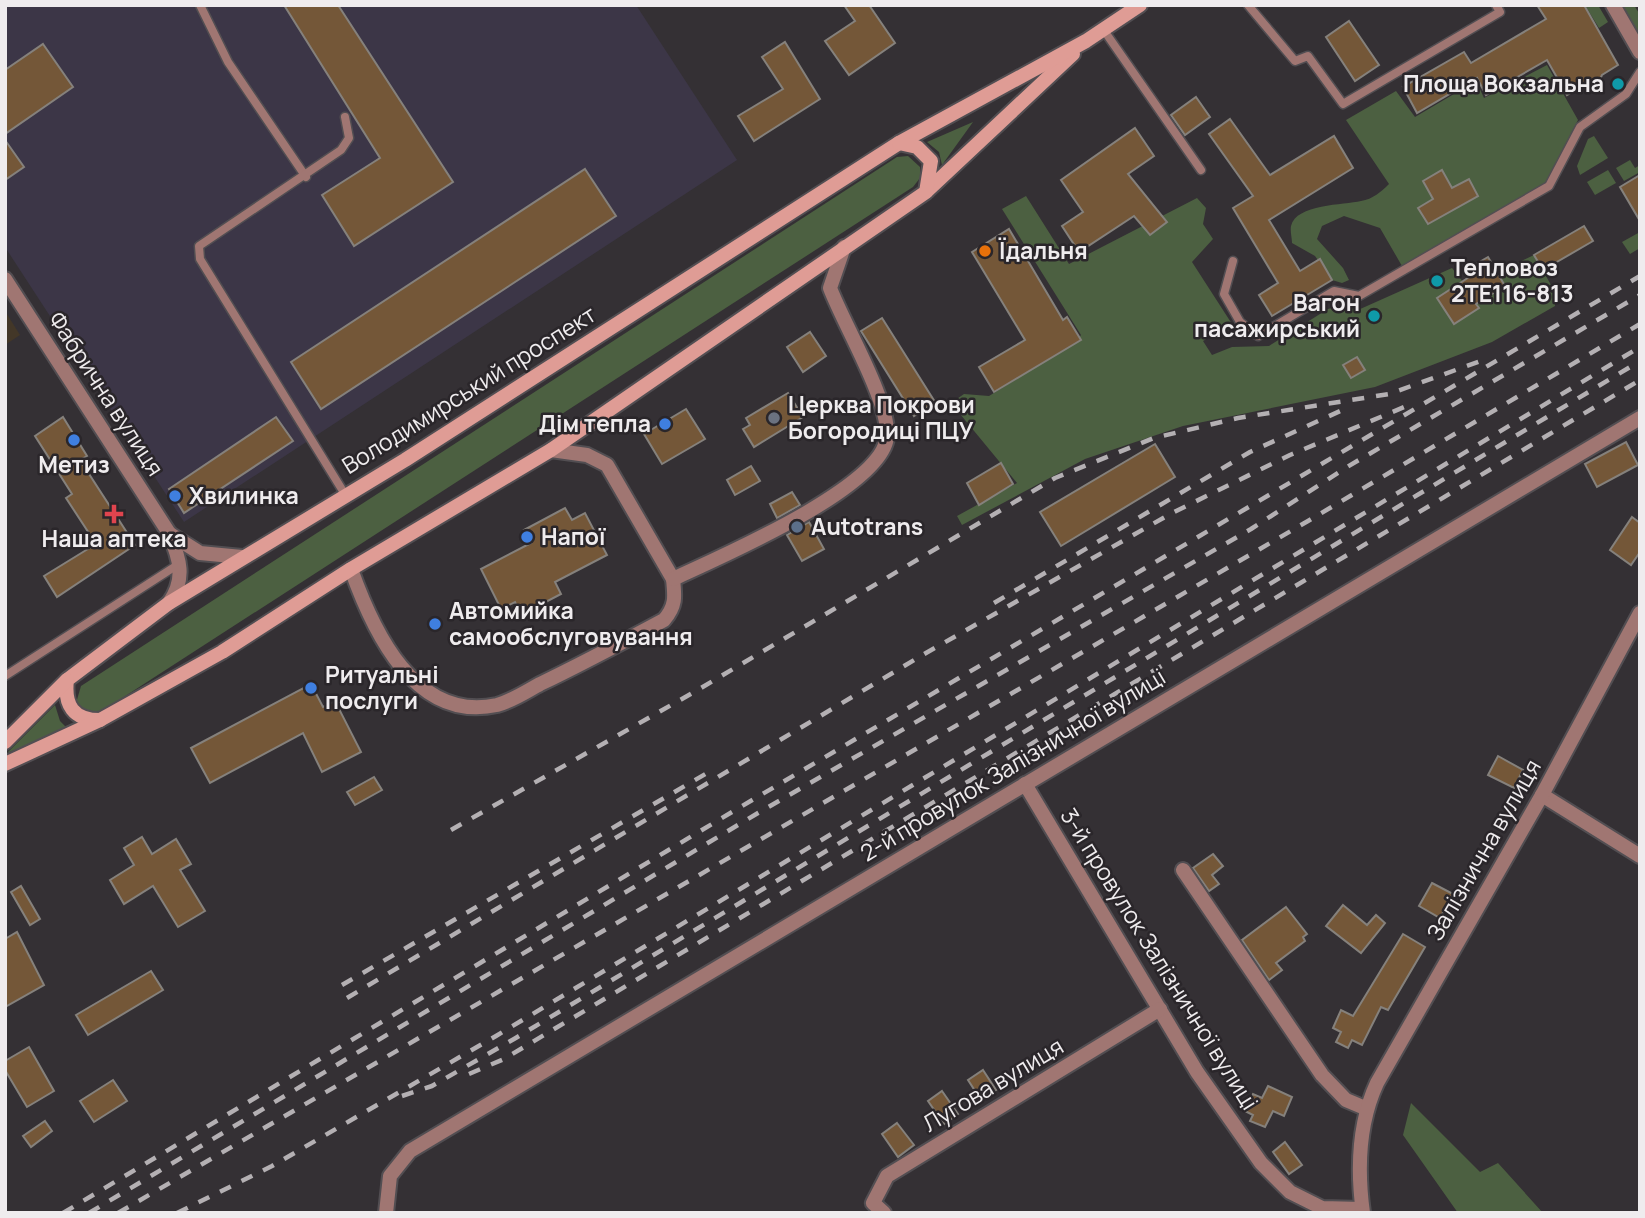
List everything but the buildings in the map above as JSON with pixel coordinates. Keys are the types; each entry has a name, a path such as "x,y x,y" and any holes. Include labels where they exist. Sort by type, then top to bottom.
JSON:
{"main road":[{"name":"Володимирський проспект","path":"5,742 67,680 169,603 346,496 899,143 1086,41 1140,5"},
{"name":"Володимирський проспект","path":"5,764 100,720 222,652 351,569 551,450 926,192 1086,41"},
{"path":"899,143 917,147 931,161 926,192"},
{"path":"67,680 65,695 68,706 75,715 100,720"}],"street":[{"path":"1613,5 1640,52"},
{"path":"673,579 813,510 876,463 887,439 884,410 830,288 844,247"},
{"name":"Фабрична вулиця","path":"5,279 169,533"},
{"name":"2-й провулок Залізничної вулиці","path":"386,1213 390,1176 410,1152 1640,418"},
{"path":"351,569 376,632 409,675 437,699 458,705 499,705 664,620 673,609 673,579 607,465 587,456 551,450"},
{"path":"169,533 179,542 200,553 242,557"},
{"path":"169,533 180,564 181,577 169,603"},
{"path":"180,564 200,553"},
{"name":"Залізнична вулиця","path":"1363,1211 1360,1139 1365,1108 1542,795 1640,613"},
{"name":"3-й провулок Залізничної вулиці","path":"1025,784 1197,1072 1261,1163 1290,1192 1322,1208 1363,1211"},
{"path":"1542,795 1640,856"},
{"path":"1183,870 1322,1075 1346,1100 1365,1108"},
{"name":"Лугова вулиця","path":"884,1213 873,1203 887,1176 1160,1009"}],"lane":[{"path":"200,5 228,62 306,177"},
{"path":"1248,5 1295,61 1308,56 1343,104 1500,12 1496,5"},
{"path":"1103,29 1201,170"},
{"path":"1233,261 1224,294 1240,322 1258,336 1334,291 1359,296 1549,186 1580,127 1626,94 1640,72"},
{"path":"345,117 349,138 341,150 306,177 199,246 200,259 346,496"},
{"path":"5,676 180,564"}],"shaded area":[{"path":"5,5 636,5 737,160 184,522 5,247"},
{"path":"5,311 20,335 5,345"}],"green space":[{"path":"1578,5 1598,5 1608,22 1599,28 1586,7 1580,9"},
{"path":"1622,5 1634,5 1640,15 1640,35"},
{"path":"1547,65 1578,120 1546,183 1402,266 1380,228 1344,216 1322,226 1317,239 1343,268 1349,280 1342,283 1332,280 1315,256 1292,243 1291,226 1302,213 1365,200 1389,184 1346,120 1396,91 1415,117 1476,81 1484,98"},
{"path":"973,122 942,165 939,152 927,142"},
{"path":"1594,136 1608,158 1580,175 1577,166 1588,139"},
{"path":"908,156 920,167 920,178 913,187 96,715 83,712 76,703 81,686 897,157"},
{"path":"1630,160 1635,168 1640,165 1640,172 1624,181 1616,168"},
{"path":"1608,170 1616,183 1595,195 1587,182"},
{"path":"1026,196 1069,264 1197,198 1206,208 1203,224 1213,239 1192,262 1232,324 1203,341 1212,355 1232,347 1269,346 1328,309 1346,304 1358,310 1452,268 1467,287 1534,255 1555,292 1555,306 1492,342 1375,387 1183,426 1085,459 962,525 957,516 1017,483 951,403 964,394 989,396 1075,343 1081,335 1002,209"},
{"path":"1640,232 1640,248 1630,254 1622,242"},
{"path":"55,705 60,721 69,730 7,753"},
{"path":"1411,1103 1480,1172 1498,1163 1543,1213 1458,1213 1403,1135"}],"railway":[{"path":"63,1213 732,812 1640,276"},
{"path":"89,1213 758,813 1251,529 1347,467 1640,295"},
{"path":"118,1213 1308,521 1640,324"},
{"path":"177,1213 272,1166 496,1036 1640,347"},
{"path":"451,830 696,691 1055,478 1154,438 1238,418 1389,394 1489,358"},
{"path":"402,1096 432,1086 514,1039 1640,361"},
{"path":"469,1074 504,1059 1640,380"},
{"path":"347,998 926,653 1172,513 1290,455 1409,405"},
{"path":"994,603 1250,452 1349,407"},
{"path":"342,985 714,769"}],"place":[{"name":"Площа Вокзальна","path":"1618,84"},
{"name":"Їдальня","path":"985,251"},
{"name":"Тепловоз 2ТЕ116-813","path":"1437,281"},
{"name":"Вагон пасажирський","path":"1374,316"},
{"name":"Церква Покрови Богородиці ПЦУ","path":"774,418"},
{"name":"Дім тепла","path":"665,424"},
{"name":"Метиз","path":"74,440"},
{"name":"Хвилинка","path":"175,496"},
{"name":"Наша аптека","path":"114,514"},
{"name":"Autotrans","path":"797,527"},
{"name":"Напої","path":"527,537"},
{"name":"Автомийка самообслуговування","path":"435,624"},
{"name":"Ритуальні послуги","path":"311,688"}]}
